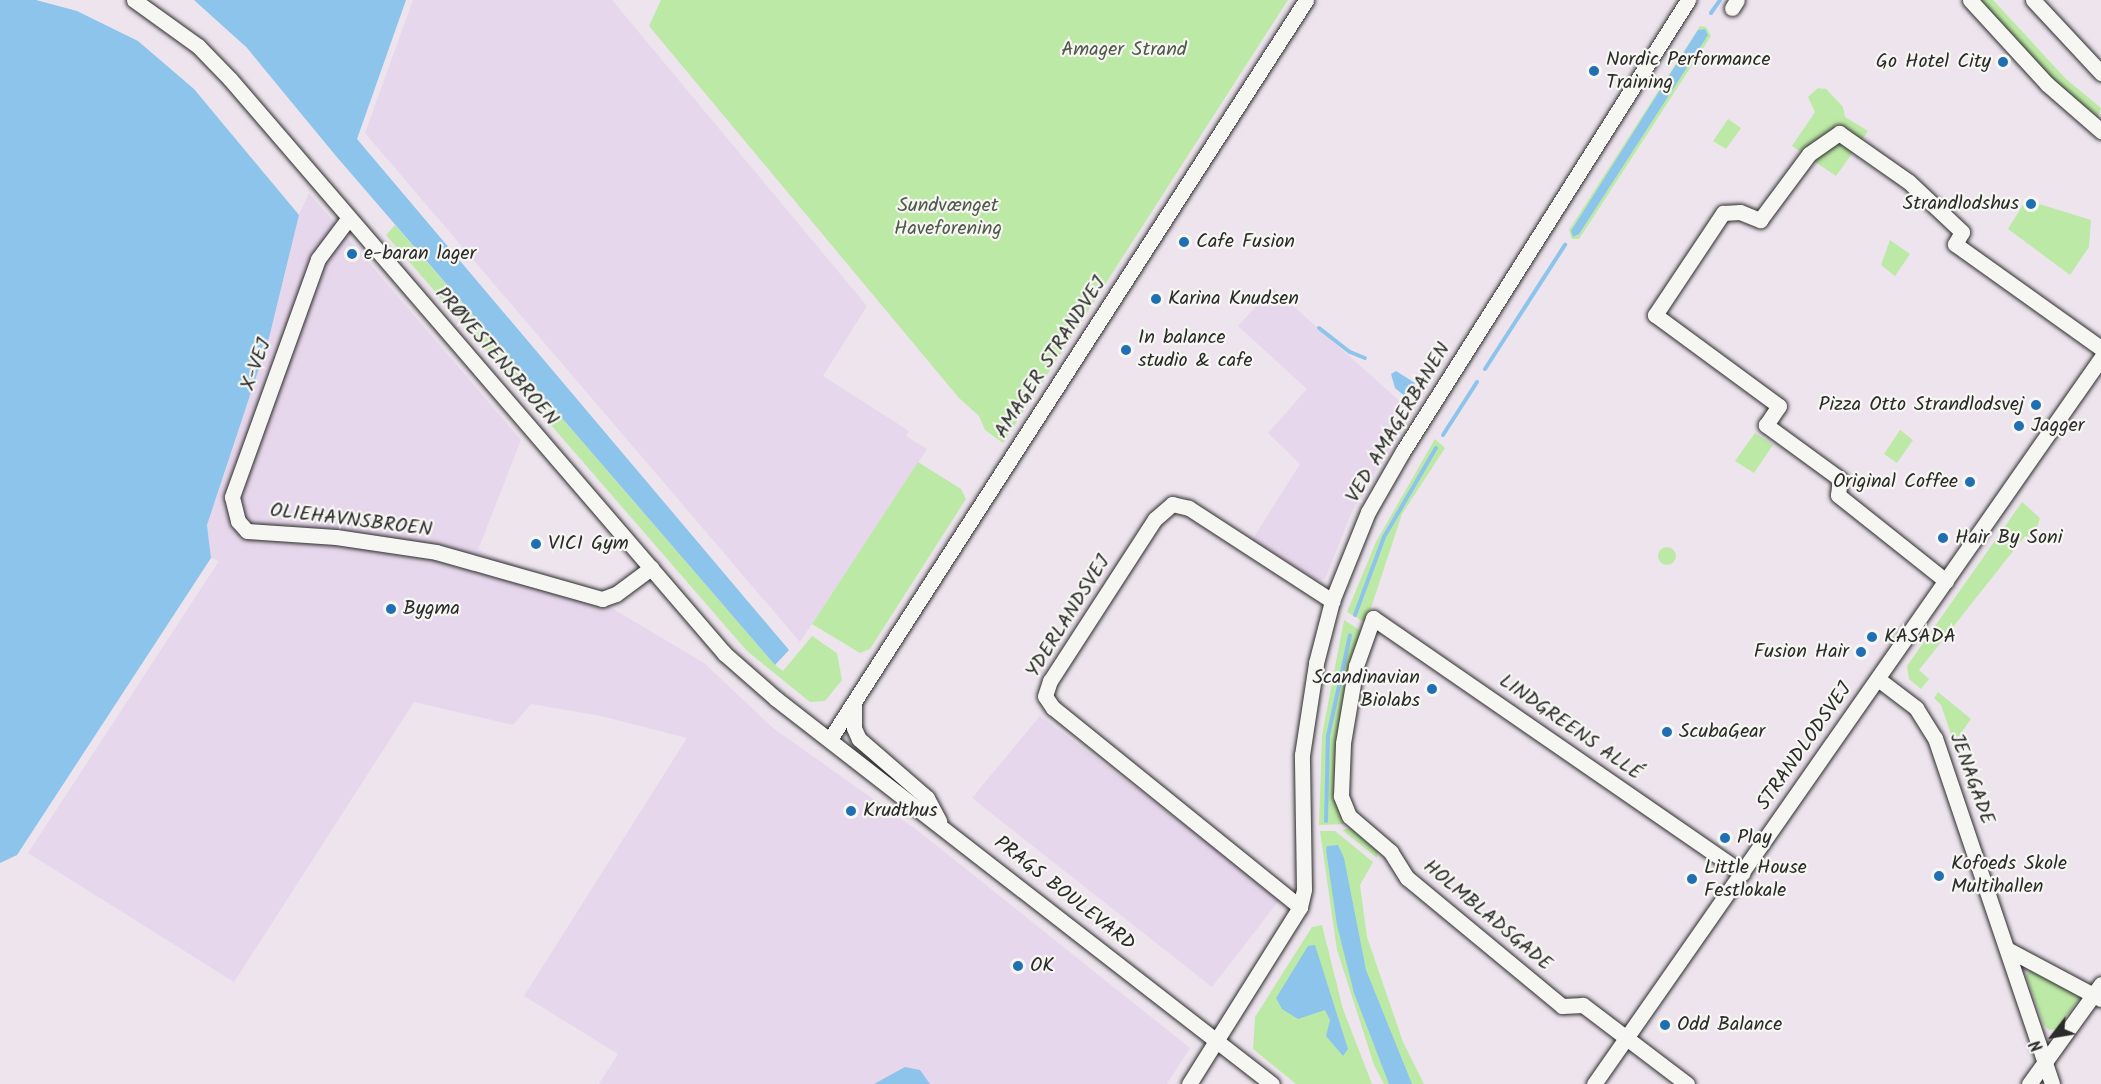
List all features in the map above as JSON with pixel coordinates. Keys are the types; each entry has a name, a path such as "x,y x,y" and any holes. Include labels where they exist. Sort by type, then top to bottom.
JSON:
{"street":[{"name":"PRØVESTENSBROEN","path":"134,0 198,46 725,654 830,739"},
{"name":"AMAGER STRANDVEJ","path":"830,739 1306,0"},
{"name":"VED AMAGERBANEN","path":"1189,1084 1300,907 1304,889 1302,755 1316,663 1332,601 1368,512 1403,451 1688,0"},
{"path":"1970,0 2047,84 2101,131"},
{"path":"2033,0 2101,73"},
{"path":"1946,581 1838,495 1840,479 1766,425 1779,406 1655,315 1723,213 1740,212 1760,220 1809,154 1839,133 1909,182 1954,224 1962,232 1955,244 2101,348"},
{"name":"X-VEJ","path":"247,531 238,522 232,497 318,259 348,219"},
{"name":"STRANDLODSVEJ","path":"1594,1084 2101,358"},
{"name":"YDERLANDSVEJ","path":"1300,907 1053,708 1045,696 1050,681 1155,519 1172,504 1189,508 1332,601"},
{"name":"OLIEHAVNSBROEN","path":"247,531 336,537 436,552 602,599 616,594 651,568"},
{"name":"LINDGREENS ALLÉ","path":"1373,618 1742,873"},
{"name":"HOLMBLADSGADE","path":"1373,618 1356,666 1343,743 1341,796 1349,816 1391,852 1407,878 1562,1006 1583,1005 1687,1084"},
{"name":"JENAGADE","path":"1878,679 1916,708 1935,738 2052,1084"},
{"path":"854,701 854,728 859,739 927,798 942,826"},
{"name":"PRAGS BOULEVARD","path":"830,739 1272,1084"},
{"path":"2007,949 2098,993 2029,1084"}],"shaded area":[{"path":"413,0 612,0 867,306 823,376 909,431 906,436 927,449 800,642 365,133"},
{"path":"309,193 521,440 478,550 583,591 704,663 773,728 921,833 1190,1048 1167,1084 599,1084 618,1054 524,996 687,738 601,716 531,704 513,725 414,702 234,982 28,853 219,561 211,558 207,525 269,338 299,215"},
{"path":"1273,288 1412,412 1353,509 1325,579 1317,580 1252,540 1300,464 1268,433 1307,389 1238,326"},
{"path":"1040,716 1281,898 1212,987 972,798"}],"green space":[{"path":"661,0 1288,0 1003,443 985,430 979,416 959,398 649,26"},
{"path":"1978,0 1993,0 2066,79 2101,108 2097,120 2039,71"},
{"path":"1700,26 1706,27 1711,36 1579,239 1572,239 1569,230"},
{"path":"1818,88 1826,89 1843,107 1845,117 1868,131 1836,176 1792,146 1815,112 1808,97"},
{"path":"1728,119 1741,128 1726,149 1713,141"},
{"path":"2026,200 2091,220 2089,247 2070,275 2008,229"},
{"path":"395,225 775,665 783,671 812,636 837,653 842,680 825,701 810,702 747,651 386,235"},
{"path":"1890,240 1910,254 1895,276 1881,265"},
{"path":"1900,430 1913,440 1897,463 1884,454"},
{"path":"1755,433 1773,445 1754,473 1735,461"},
{"path":"1435,439 1445,448 1402,514 1366,623 1347,612 1376,542"},
{"path":"918,462 961,489 966,499 870,649 860,653 812,624"},
{"path":"2022,502 2040,518 2034,538 2025,536 1919,670 1929,679 1921,689 1909,679 1907,666"},
{"path":"1667,547 1673,550 1676,556 1673,562 1667,565 1661,562 1658,556 1661,550"},
{"path":"1344,620 1363,632 1341,716 1333,798 1345,824 1319,825 1322,735"},
{"path":"1938,692 1971,719 1954,743 1941,705 1934,698"},
{"path":"1350,828 1378,852 1377,858 1342,830"},
{"path":"1320,831 1335,831 1373,862 1360,885 1367,937 1403,1042 1424,1084 1384,1084 1374,1065 1337,950"},
{"path":"1322,925 1343,1009 1372,1084 1296,1084 1253,1049 1255,1017 1312,927"},
{"path":"2030,971 2082,995 2057,1029 2049,1030 2044,1025 2026,976"}],"water":[{"path":"0,0 36,0 77,11 138,41 194,89 299,215 269,338 207,525 211,558 17,855 0,863"},
{"path":"194,0 406,0 357,139 789,650 775,665 336,156 246,47"},
{"path":"1705,29 1708,35 1579,234 1573,237 1571,231 1698,30"},
{"path":"1396,371 1415,383 1414,396 1407,398 1395,388 1391,374"},
{"path":"1338,845 1344,858 1366,970 1412,1084 1389,1084 1354,993 1337,925 1326,850 1327,846"},
{"path":"1315,945 1348,1049 1343,1056 1326,1036 1330,1020 1325,1010 1298,1019 1282,1009 1276,998 1308,946"},
{"path":"905,1067 920,1070 930,1084 874,1084"}],"pier":[{"path":"191,0 246,47 393,227 244,49"}],"waterway":[{"path":"1711,13 1720,0"},
{"path":"1485,369 1565,245"},
{"path":"1319,328 1350,352 1365,358"},
{"path":"1443,435 1477,382"},
{"path":"1355,615 1384,537 1436,448"},
{"path":"1326,821 1328,736 1350,635"}],"place":[{"name":"Go Hotel City","path":"2003,62"},
{"name":"Nordic Performance Training","path":"1594,71"},
{"name":"Strandlodshus","path":"2031,204"},
{"name":"Cafe Fusion","path":"1184,242"},
{"name":"e-baran lager","path":"352,254"},
{"name":"Karina Knudsen","path":"1156,299"},
{"name":"In balance studio & cafe","path":"1126,350"},
{"name":"Pizza Otto Strandlodsvej","path":"2036,405"},
{"name":"Jagger","path":"2019,426"},
{"name":"Original Coffee","path":"1970,482"},
{"name":"Hair By Soni","path":"1943,538"},
{"name":"VICI Gym","path":"536,544"},
{"name":"Bygma","path":"391,609"},
{"name":"KASADA","path":"1872,637"},
{"name":"Fusion Hair","path":"1861,652"},
{"name":"Scandinavian Biolabs","path":"1432,689"},
{"name":"ScubaGear","path":"1667,732"},
{"name":"Krudthus","path":"851,811"},
{"name":"Play","path":"1725,838"},
{"name":"Kofoeds Skole Multihallen","path":"1939,876"},
{"name":"Little House Festlokale","path":"1692,879"},
{"name":"OK","path":"1018,966"},
{"name":"Odd Balance","path":"1665,1025"}],"park label":[{"name":"Amager Strand","path":"1124,50"},
{"name":"Sundvænget Haveforening","path":"948,218"}]}
